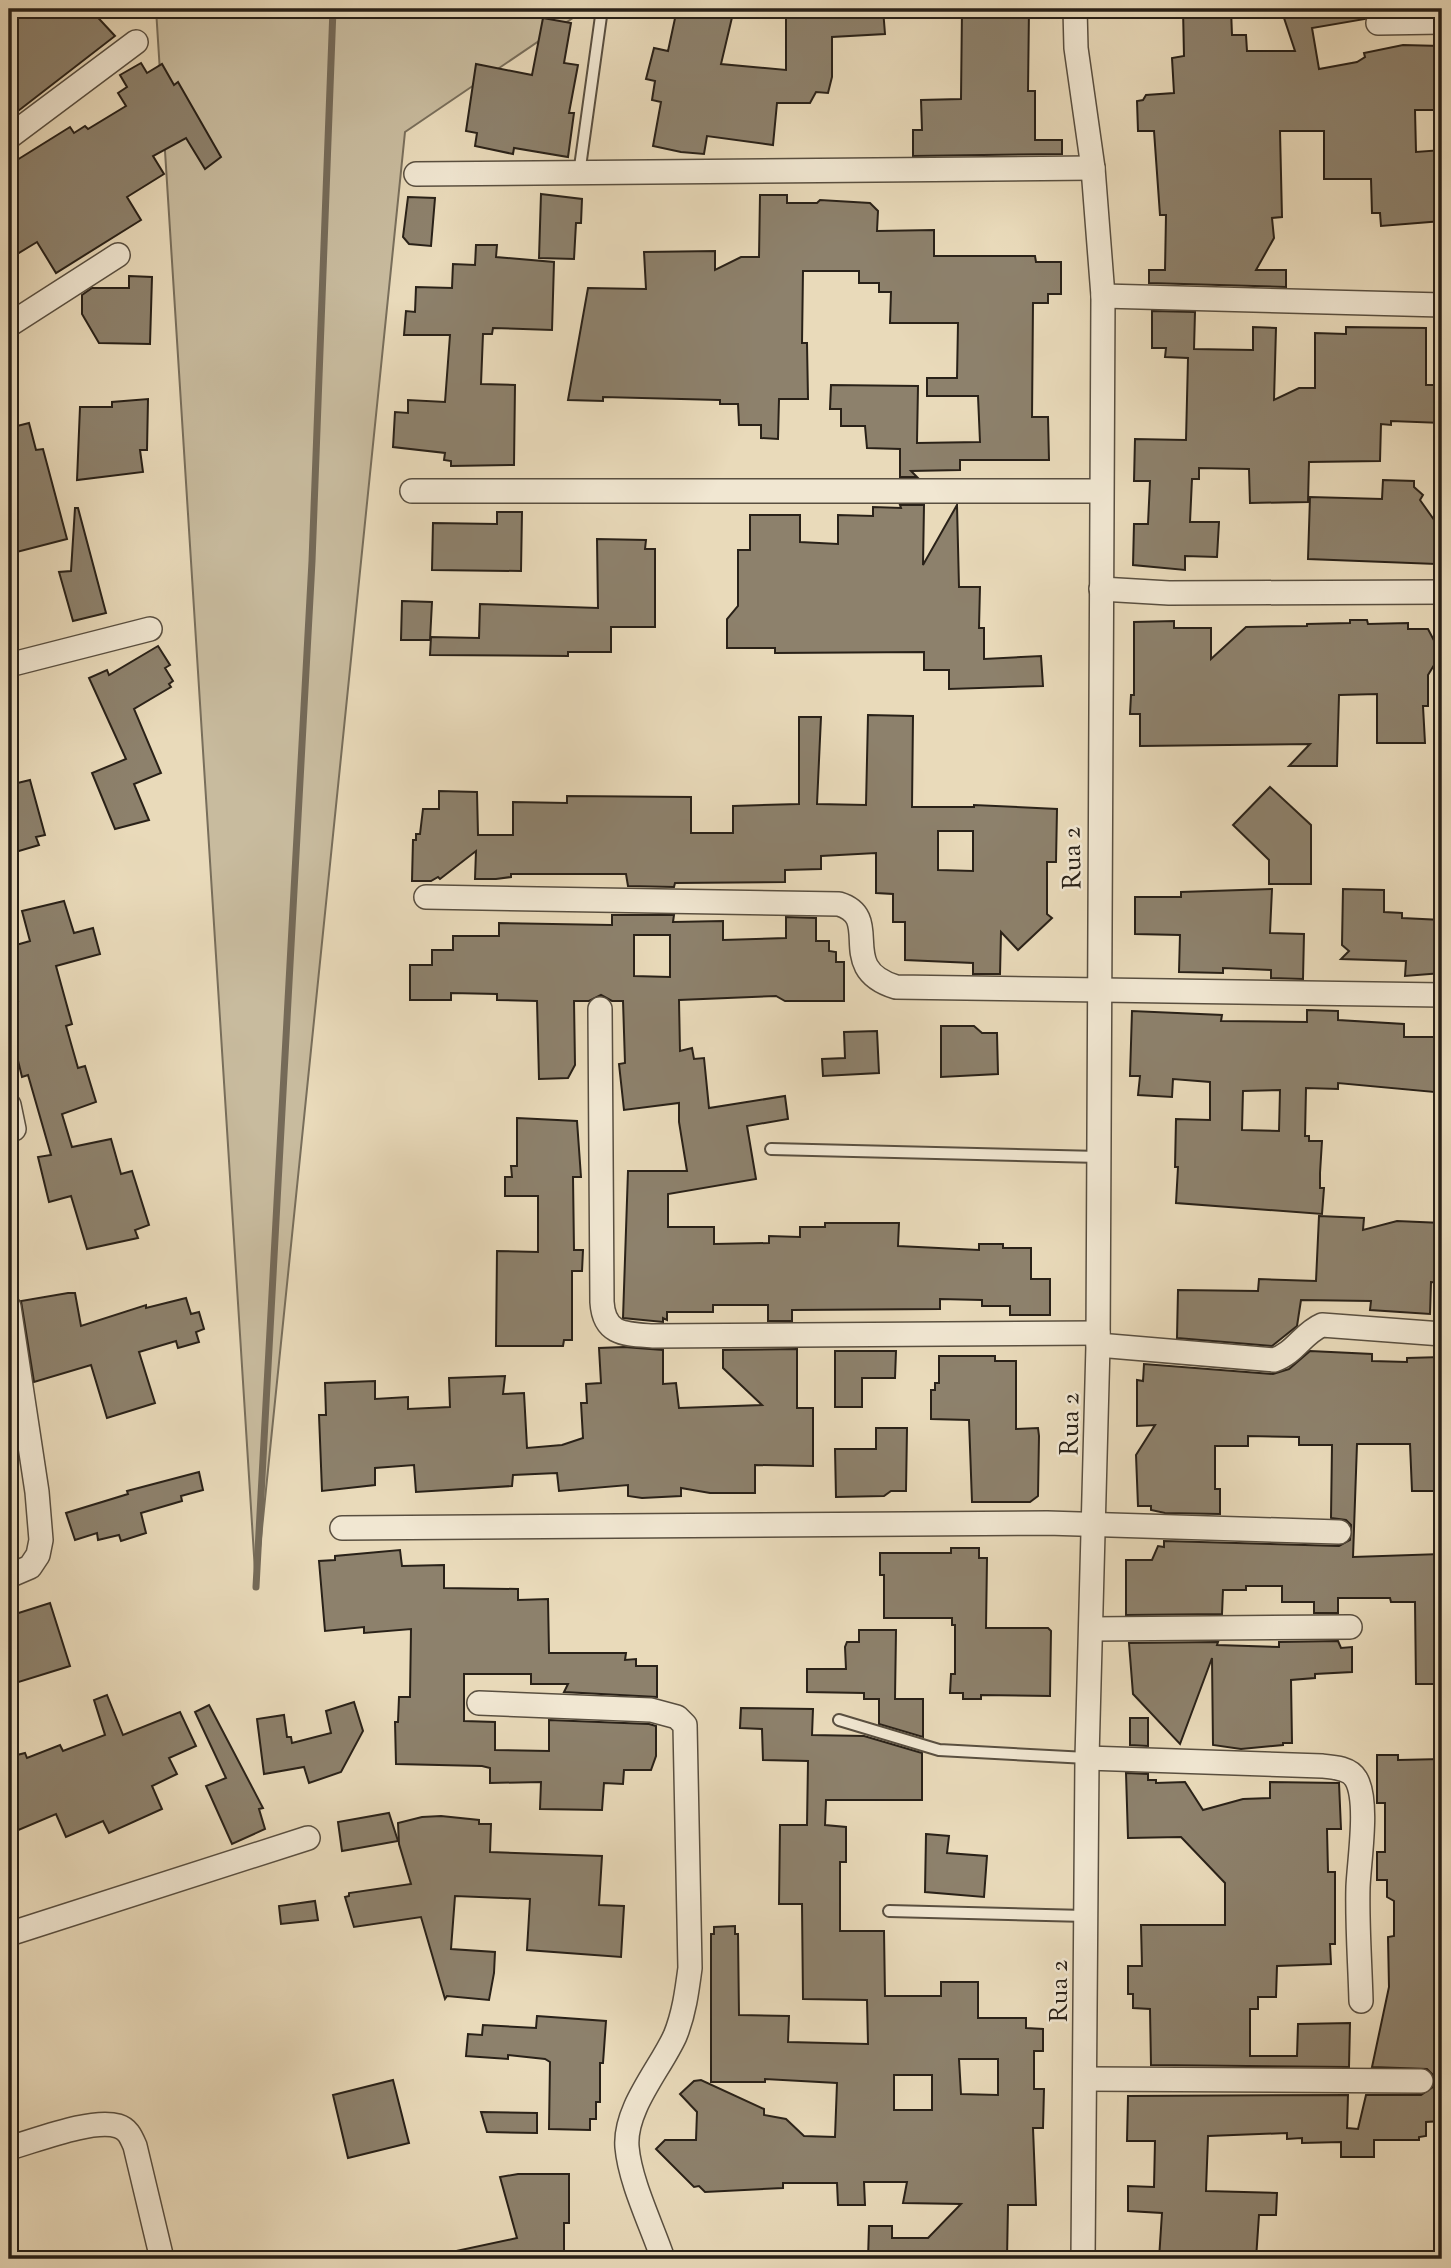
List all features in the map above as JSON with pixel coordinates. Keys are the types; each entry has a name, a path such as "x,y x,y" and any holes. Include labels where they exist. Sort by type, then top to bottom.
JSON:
{"street":[{"name":"Rua 2","path":"1074,9 1076,48 1093,168 1103,296 1100,491 1100,1157 1095,1524 1087,1758 1083,2259"},
{"path":"1378,23 1442,22"},
{"path":"9,137 136,41"},
{"path":"416,174 1093,168"},
{"path":"9,325 118,255"},
{"path":"1103,296 1442,305"},
{"path":"412,491 1100,491"},
{"path":"1101,589 1183,593 1442,592"},
{"path":"9,665 150,629"},
{"path":"426,897 839,904 852,910 857,919 865,968 871,976 895,987 1442,995"},
{"path":"600,1009 602,1302 604,1319 614,1329 653,1336 1098,1339 1274,1360 1290,1352 1315,1328 1322,1325 1442,1334"},
{"path":"9,1105 14,1129"},
{"path":"9,1307 40,1531 40,1549 34,1563 9,1576"},
{"path":"342,1528 1095,1524 1339,1532"},
{"path":"1091,1629 1350,1627"},
{"path":"480,1703 651,1710 677,1717 685,1725 690,1942 687,1995 675,2035 638,2104 627,2133 629,2159 663,2259"},
{"path":"1087,1758 1322,1766 1339,1768 1352,1775 1358,1783 1361,1802 1358,1889 1361,2001"},
{"path":"9,1934 308,1838"},
{"path":"1085,2079 1421,2081"},
{"path":"9,2148 94,2126 116,2125 126,2130 135,2146 162,2259"}],"lane":[{"path":"579,174 602,9"},
{"path":"771,1149 1100,1157"},
{"path":"839,1720 939,1750 1087,1758"},
{"path":"888,1911 1086,1916"}],"shaded area":[{"path":"156,9 586,9 405,132 256,1587"}],"building":[{"path":"9,9 90,9 115,36 9,118"},
{"path":"677,9 734,9 721,64 786,70 786,14 835,14 835,9 883,9 885,34 832,37 832,77 828,93 816,92 810,103 777,103 773,145 707,136 704,154 681,152 653,146 661,102 652,100 655,81 646,79 654,48 668,51"},
{"path":"962,9 1029,9 1028,91 1035,91 1035,140 1062,140 1062,154 913,156 913,130 922,130 921,100 961,99"},
{"path":"1183,9 1231,9 1232,35 1246,35 1247,51 1295,51 1281,9 1366,9 1365,19 1312,28 1319,69 1357,62 1365,57 1364,53 1403,45 1441,46 1441,110 1415,110 1416,152 1442,150 1442,221 1381,226 1380,213 1372,213 1371,179 1324,179 1324,131 1280,131 1282,217 1272,218 1274,238 1256,270 1286,270 1286,287 1149,283 1149,270 1165,270 1166,215 1160,215 1154,131 1138,131 1137,101 1143,100 1146,95 1174,93 1172,58 1184,56"},
{"path":"543,18 571,23 564,63 578,65 569,113 574,113 568,157 514,148 513,154 475,146 477,133 466,131 476,64 532,75"},
{"path":"141,63 147,73 162,64 174,85 178,82 221,157 205,169 186,138 153,156 164,174 127,197 141,220 56,273 37,242 9,259 9,165 70,127 74,133 85,126 88,129 126,106 118,93 127,87 120,75"},
{"path":"541,194 582,199 581,223 576,223 574,259 539,258"},
{"path":"760,195 787,195 787,203 817,203 820,200 870,203 878,211 877,231 934,230 934,256 1035,256 1036,262 1061,262 1061,294 1048,294 1048,303 1033,303 1032,417 1048,417 1049,460 960,460 960,470 911,471 917,477 900,477 900,449 867,448 865,426 841,426 841,409 830,409 831,385 918,386 917,443 980,442 978,396 927,396 927,378 957,378 958,323 890,323 891,292 879,292 879,283 859,283 859,271 803,271 802,343 807,343 808,399 779,399 778,439 761,438 761,425 739,425 738,404 720,404 720,400 603,397 603,401 568,400 588,288 646,289 644,252 715,251 715,270 741,257 759,257"},
{"path":"408,197 435,198 431,246 409,244 403,237"},
{"path":"476,245 497,245 496,257 554,262 552,330 493,328 492,334 483,334 481,384 515,385 514,465 451,466 451,461 444,460 445,453 393,447 395,412 408,413 408,400 445,402 450,335 404,335 406,311 415,312 416,287 452,288 453,264 475,265"},
{"path":"129,276 152,277 150,344 99,343 82,314 82,295 92,288 129,288"},
{"path":"1152,311 1195,312 1194,349 1253,350 1253,327 1276,328 1274,400 1299,388 1315,388 1315,333 1346,334 1346,327 1426,328 1426,385 1442,385 1442,423 1391,421 1391,425 1381,424 1380,461 1309,462 1308,502 1250,503 1249,469 1199,468 1199,479 1192,479 1190,522 1219,522 1217,557 1185,556 1185,570 1133,565 1134,524 1148,524 1150,481 1134,481 1135,439 1186,440 1188,358 1165,357 1166,348 1152,348"},
{"path":"148,399 147,450 140,450 143,472 77,480 80,407 112,407 112,402"},
{"path":"29,423 36,450 43,449 67,539 9,554 9,428"},
{"path":"1383,480 1414,481 1414,487 1423,495 1420,500 1437,524 1436,564 1308,559 1310,497 1382,499"},
{"path":"900,505 924,505 923,565 957,505 959,587 980,587 979,628 984,628 984,659 1041,656 1043,686 949,689 949,670 924,670 924,652 775,653 775,648 727,648 727,619 738,606 738,550 750,550 750,515 800,515 800,542 838,544 838,515 873,516 873,507 901,508"},
{"path":"75,508 78,508 106,613 73,621 59,572 71,571"},
{"path":"497,512 522,512 521,571 432,570 433,523 497,524"},
{"path":"597,539 646,540 645,549 655,549 655,627 611,627 611,652 568,652 568,656 430,655 431,637 479,638 480,604 598,608"},
{"path":"402,601 432,602 430,640 401,640"},
{"path":"1350,620 1367,620 1368,624 1408,623 1408,629 1428,629 1439,650 1439,657 1428,675 1428,706 1423,706 1425,743 1377,743 1377,694 1339,695 1337,766 1289,766 1310,744 1140,746 1140,714 1130,714 1131,695 1134,695 1134,622 1174,621 1174,628 1211,628 1211,659 1246,627 1307,626 1350,623"},
{"path":"158,646 170,665 165,668 173,681 169,684 171,687 134,709 161,773 134,784 149,820 115,829 92,773 126,759 89,678 107,670 109,675"},
{"path":"868,715 913,716 912,807 974,805 1057,809 1056,862 1047,862 1047,914 1052,918 1018,950 1001,932 1000,974 973,974 973,963 905,960 905,922 893,922 893,894 876,893 876,853 821,856 821,869 785,870 785,882 675,883 674,887 628,886 626,874 511,874 511,877 475,879 476,851 440,879 438,877 431,881 412,881 413,840 416,840 416,834 420,834 423,809 439,809 439,791 477,792 478,835 513,835 513,802 567,803 567,796 691,797 691,833 733,833 733,806 799,804 799,717 821,717 817,804 866,805","holes":["938,831 973,831 973,871 938,870"]},
{"path":"30,780 45,835 36,837 39,845 9,854 9,785"},
{"path":"1270,787 1311,825 1311,884 1269,884 1269,860 1233,825"},
{"path":"1272,889 1270,933 1304,934 1303,979 1271,978 1271,970 1223,968 1223,973 1179,972 1180,935 1135,934 1135,897 1181,897 1181,892"},
{"path":"1343,889 1384,890 1384,912 1402,913 1402,918 1442,920 1442,973 1405,976 1406,961 1341,959 1349,951 1342,945"},
{"path":"64,901 74,933 93,928 100,954 56,966 72,1024 66,1026 78,1068 85,1066 96,1102 62,1114 72,1147 111,1139 121,1174 132,1171 149,1225 135,1230 138,1238 87,1249 71,1196 49,1202 38,1157 51,1155 28,1075 22,1077 13,1040 9,1041 9,1003 18,1001 9,969 9,947 30,941 22,911"},
{"path":"612,915 674,915 673,922 723,921 723,940 786,938 786,917 816,918 816,941 829,941 829,951 836,952 836,962 844,962 844,1001 785,1001 776,996 679,1000 680,1051 692,1048 694,1059 704,1058 709,1108 785,1096 788,1119 747,1126 756,1179 668,1194 668,1227 714,1227 714,1244 769,1243 769,1236 800,1237 800,1227 825,1227 825,1223 899,1223 898,1246 979,1250 979,1244 1003,1244 1003,1248 1031,1248 1031,1279 1050,1279 1050,1315 1010,1315 1010,1306 982,1306 982,1300 940,1299 940,1309 792,1310 792,1321 768,1321 768,1305 713,1305 713,1312 667,1312 667,1320 663,1318 663,1322 623,1318 628,1171 687,1171 679,1122 679,1103 624,1110 619,1064 625,1063 623,1001 612,1001 601,995 589,1001 574,1001 575,1065 568,1078 539,1079 537,1001 497,1000 497,994 451,993 451,1000 410,1000 410,965 432,965 432,950 453,950 453,936 499,936 499,923 612,925","holes":["634,935 670,935 670,977 634,976"]},
{"path":"1307,1010 1338,1011 1338,1020 1404,1024 1404,1037 1442,1037 1442,1086 1434,1086 1434,1092 1338,1083 1338,1089 1306,1088 1305,1136 1309,1136 1309,1141 1322,1141 1322,1214 1176,1203 1176,1119 1210,1120 1210,1082 1173,1079 1172,1097 1138,1095 1140,1076 1130,1076 1132,1011 1222,1015 1221,1021 1307,1022","holes":["1280,1090 1279,1131 1242,1130 1243,1091"]},
{"path":"941,1026 974,1026 982,1033 997,1033 998,1074 941,1077"},
{"path":"877,1031 879,1073 823,1076 822,1059 845,1058 844,1032"},
{"path":"517,1118 577,1121 581,1177 573,1177 574,1250 583,1250 582,1271 572,1271 572,1340 564,1340 563,1346 496,1346 497,1251 538,1252 538,1196 505,1196 505,1177 512,1177 511,1166 517,1166"},
{"path":"1319,1216 1364,1218 1363,1230 1397,1221 1442,1223 1442,1283 1431,1282 1430,1314 1370,1310 1371,1301 1301,1300 1297,1326 1272,1346 1177,1338 1178,1290 1258,1291 1259,1279 1316,1281"},
{"path":"75,1293 81,1326 146,1305 146,1308 186,1298 191,1314 199,1312 204,1329 196,1332 199,1342 178,1348 176,1341 139,1352 155,1403 107,1418 91,1365 34,1382 21,1301"},
{"path":"599,1348 663,1350 663,1384 676,1383 679,1408 762,1405 723,1368 723,1350 797,1349 797,1408 813,1408 813,1466 755,1465 755,1493 710,1493 681,1488 681,1496 642,1498 628,1496 628,1485 559,1491 557,1473 513,1475 512,1486 416,1492 414,1465 375,1468 375,1485 322,1491 319,1415 326,1415 325,1383 375,1381 375,1399 408,1397 408,1409 450,1407 449,1378 505,1376 503,1394 524,1393 527,1448 562,1445 583,1438 581,1403 587,1403 586,1384 601,1383"},
{"path":"835,1351 896,1351 895,1378 862,1378 862,1407 835,1407"},
{"path":"1310,1351 1372,1354 1372,1361 1407,1362 1407,1358 1442,1357 1442,1491 1412,1491 1410,1444 1357,1444 1353,1557 1441,1554 1442,1681 1439,1684 1416,1684 1415,1602 1391,1602 1390,1598 1338,1598 1338,1613 1314,1613 1314,1602 1282,1602 1282,1586 1246,1586 1246,1590 1223,1590 1222,1614 1126,1615 1126,1560 1152,1560 1158,1546 1164,1547 1164,1541 1339,1546 1350,1540 1351,1525 1346,1520 1331,1518 1332,1445 1299,1445 1299,1437 1248,1436 1248,1446 1215,1446 1215,1489 1220,1489 1220,1514 1165,1513 1151,1510 1151,1506 1138,1506 1136,1455 1155,1425 1137,1426 1137,1380 1143,1381 1144,1364 1273,1374 1289,1369"},
{"path":"939,1356 995,1356 995,1361 1016,1361 1016,1429 1038,1428 1039,1436 1038,1496 1030,1502 972,1502 969,1420 931,1419 931,1390 935,1390 935,1383 939,1383"},
{"path":"876,1428 907,1428 906,1491 891,1491 884,1496 836,1497 835,1449 876,1449"},
{"path":"199,1472 203,1490 181,1496 182,1501 141,1513 146,1533 121,1541 119,1535 98,1540 97,1533 75,1540 66,1513 128,1494 127,1491"},
{"path":"951,1548 979,1548 979,1558 987,1558 986,1628 1048,1628 1051,1631 1050,1696 981,1695 981,1699 963,1699 963,1693 950,1693 951,1674 955,1674 955,1625 952,1625 952,1618 884,1618 884,1575 880,1575 880,1553 951,1553"},
{"path":"400,1550 402,1566 444,1565 444,1588 518,1589 518,1600 548,1599 549,1653 626,1653 625,1660 636,1659 636,1666 657,1666 657,1697 564,1692 568,1684 531,1684 531,1674 464,1674 464,1721 495,1722 495,1750 549,1751 549,1720 649,1724 656,1726 656,1756 651,1770 624,1770 623,1784 604,1783 602,1810 540,1809 541,1782 490,1783 490,1768 482,1766 396,1764 395,1722 398,1722 399,1697 410,1697 411,1629 364,1633 364,1627 325,1631 319,1561 335,1560 335,1556"},
{"path":"50,1603 70,1666 9,1685 9,1616"},
{"path":"859,1630 896,1630 895,1699 923,1699 923,1737 879,1724 879,1699 864,1699 864,1693 807,1692 807,1669 846,1669 845,1647 847,1642 859,1642"},
{"path":"1338,1641 1341,1648 1352,1647 1352,1672 1315,1674 1315,1678 1291,1680 1292,1743 1241,1749 1213,1745 1212,1658 1180,1744 1133,1694 1129,1643 1218,1642 1217,1645 1279,1647 1279,1642"},
{"path":"107,1695 123,1735 180,1712 196,1746 169,1758 177,1774 152,1786 162,1809 109,1833 103,1821 66,1837 56,1814 9,1834 9,1757 25,1753 27,1758 60,1745 63,1751 105,1735 94,1700"},
{"path":"354,1702 363,1731 341,1772 309,1783 304,1767 264,1774 257,1719 284,1715 287,1737 291,1737 292,1743 331,1733 326,1711"},
{"path":"209,1705 263,1808 259,1809 265,1829 232,1844 206,1786 226,1778 195,1712"},
{"path":"741,1708 813,1709 812,1735 864,1736 922,1753 922,1800 826,1800 825,1825 846,1827 846,1862 840,1862 840,1931 884,1931 885,1996 941,1996 941,1982 978,1982 978,2018 1026,2018 1026,2028 1043,2029 1043,2051 1034,2051 1034,2089 1044,2089 1043,2128 1033,2128 1036,2205 1008,2205 1007,2259 868,2259 869,2226 892,2226 892,2238 928,2238 961,2204 903,2203 907,2182 864,2182 865,2205 838,2205 837,2183 783,2183 783,2188 705,2192 699,2186 694,2187 656,2149 665,2140 696,2140 697,2112 680,2094 694,2081 701,2080 764,2109 764,2115 786,2119 804,2136 835,2137 837,2083 765,2079 765,2082 711,2082 711,1934 714,1934 714,1927 735,1926 735,1934 738,1934 739,2015 789,2016 788,2042 868,2044 867,2000 803,1999 802,1904 779,1904 780,1825 807,1825 808,1761 763,1760 762,1729 740,1728","holes":["959,2059 998,2059 998,2095 961,2094","894,2075 932,2075 932,2110 894,2110"]},
{"path":"1130,1718 1148,1718 1148,1746 1130,1745"},
{"path":"1377,1755 1398,1755 1398,1760 1442,1759 1442,2121 1426,2122 1426,2136 1419,2137 1419,2140 1374,2140 1374,2157 1341,2157 1341,2142 1302,2143 1302,2138 1287,2139 1287,2133 1208,2136 1206,2191 1277,2193 1276,2215 1259,2215 1256,2259 1159,2259 1162,2213 1128,2211 1128,2186 1154,2187 1155,2141 1127,2141 1128,2096 1348,2095 1347,2128 1358,2129 1366,2095 1421,2095 1433,2087 1433,2075 1427,2069 1372,2067 1389,1987 1388,1937 1394,1936 1394,1901 1387,1897 1387,1880 1377,1880 1377,1852 1385,1852 1385,1803 1377,1803"},
{"path":"1126,1773 1148,1774 1148,1780 1156,1780 1156,1783 1185,1782 1203,1810 1243,1799 1270,1798 1270,1782 1339,1783 1341,1829 1327,1829 1328,1872 1335,1872 1335,1944 1330,1944 1331,1964 1277,1966 1276,1997 1258,1997 1258,2009 1250,2009 1250,2056 1297,2056 1298,2024 1350,2023 1349,2067 1151,2065 1150,2009 1133,2008 1133,1994 1128,1994 1128,1966 1142,1966 1141,1925 1225,1925 1225,1883 1181,1837 1128,1838"},
{"path":"389,1813 398,1841 342,1851 338,1822"},
{"path":"441,1816 491,1824 490,1852 602,1856 599,1905 624,1906 621,1957 527,1950 530,1899 455,1896 451,1949 495,1952 494,1973 489,2000 447,1996 445,1999 421,1917 354,1927 345,1897 349,1896 349,1893 411,1884 399,1844 398,1823"},
{"path":"926,1834 949,1836 947,1853 987,1856 984,1897 925,1892"},
{"path":"315,1901 318,1920 281,1924 279,1906"},
{"path":"537,2016 606,2021 603,2063 600,2063 600,2102 596,2102 596,2119 590,2119 590,2130 549,2129 550,2062 545,2059 508,2055 508,2059 466,2056 468,2034 482,2035 483,2025 536,2028"},
{"path":"393,2080 409,2143 348,2158 333,2095"},
{"path":"481,2112 537,2113 537,2133 487,2132"},
{"path":"518,2174 569,2174 569,2223 564,2223 564,2259 457,2259 456,2251 517,2238 500,2177"}],"waterway":[{"path":"256,1587 312,561 333,9"}]}
